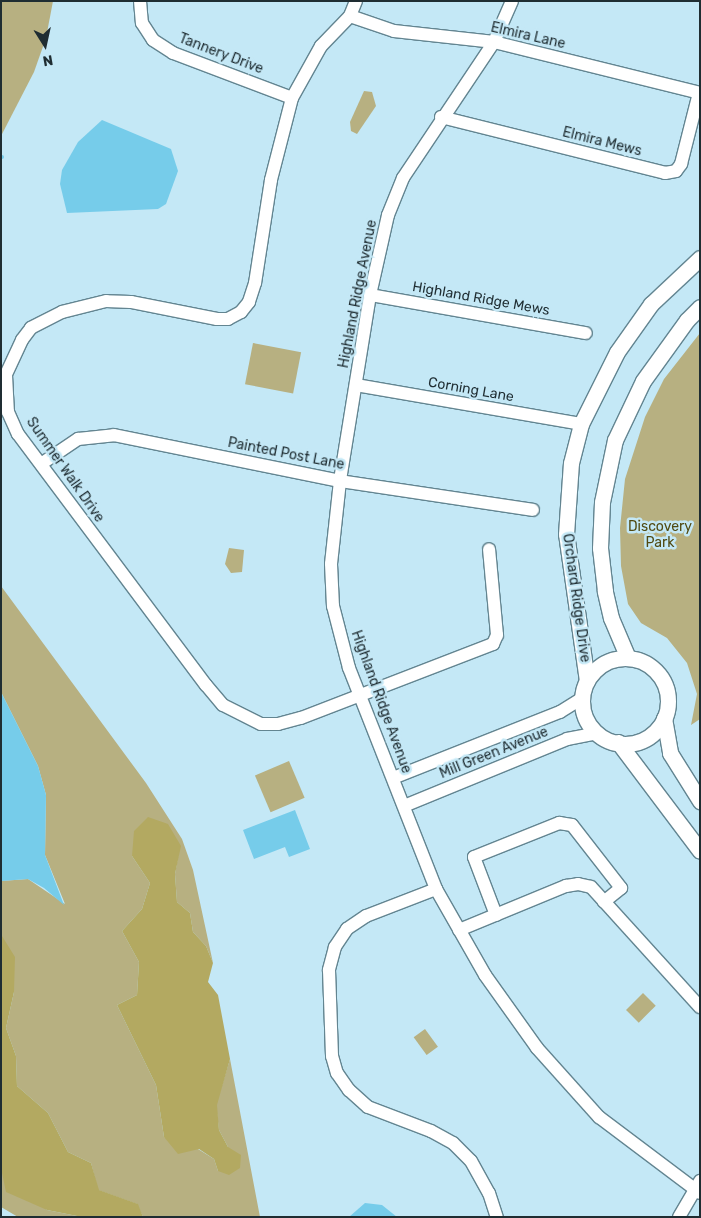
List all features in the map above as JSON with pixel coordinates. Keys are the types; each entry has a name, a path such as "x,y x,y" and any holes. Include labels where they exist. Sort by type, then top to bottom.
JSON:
{"street":[{"name":"Tannery Drive","path":"140,1 142,23 153,40 173,52 292,98"},
{"name":"Summer Walk Drive","path":"356,1 350,16 321,46 292,98 274,165 255,283 249,302 241,312 228,319 217,319 131,302 106,301 62,312 31,328 22,340 6,375 8,412 18,434 40,464 223,705 261,724 278,724 429,671 493,644 497,635 489,549"},
{"name":"Highland Ridge Avenue","path":"512,1 494,42 441,117 403,178 388,215 370,296 340,481 331,564 333,606 359,694 436,889 509,1012 567,1083 599,1117 698,1188"},
{"name":"Elmira Lane","path":"350,16 394,31 494,42 700,93"},
{"name":"Elmira Mews","path":"441,117 665,173 676,171 681,164 700,93"},
{"name":"Orchard Ridge Drive","path":"587,681 566,534 571,463 581,424 616,352 651,304 700,258"},
{"name":"Highland Ridge Mews","path":"370,296 586,332"},
{"path":"628,658 611,618 605,591 600,548 602,502 615,440 642,381 687,320 700,307"},
{"name":"Corning Lane","path":"356,386 581,424"},
{"name":"Painted Post Lane","path":"40,464 78,439 114,435 340,481 533,510"},
{"path":"664,718 654,733 645,739 630,744 618,742 597,733 586,718 582,698 587,681 596,669 611,660 628,658 645,663 659,674 668,692 664,718 670,753 700,801"},
{"name":"Mill Green Avenue","path":"393,778 560,712 582,698"},
{"name":"Mill Green Avenue","path":"404,806 567,739 597,733"},
{"path":"618,742 700,851"},
{"path":"496,915 474,857 559,823 572,824 621,888 604,902"},
{"path":"459,930 578,884 591,887 700,1006"},
{"path":"436,889 366,916 347,929 335,947 329,970 332,1056 337,1073 368,1107 431,1131 453,1143 471,1161 489,1193 497,1217"},
{"path":"679,1217 698,1188"}],"green space":[{"path":"1,1 53,1 46,38 34,72 1,136"},
{"path":"364,91 372,92 376,106 357,134 351,131 350,122"},
{"name":"Discovery Park","path":"700,333 700,719 691,725 697,694 687,663 667,638 641,623 628,604 621,566 620,528 625,479 645,417 664,379"},
{"path":"253,343 301,352 293,394 245,384"},
{"path":"229,548 244,550 242,572 231,573 225,564"},
{"path":"1,586 146,783 182,839 193,870 213,963 206,946 193,932 190,913 177,902 175,874 180,846 132,856 150,883 142,909 122,931 139,962 137,995 117,1005 156,1085 164,1137 198,1149 214,1159 218,1171 228,1147 219,1130 216,1105 230,1059 260,1217 143,1217 137,1204 98,1190 91,1163 68,1152 48,1113 17,1086 16,1056 6,1028 14,992 1,937 1,881 28,879 65,904 45,855 46,795 38,766 1,692"},
{"path":"289,761 305,798 271,812 255,775"},
{"path":"643,993 656,1006 639,1023 626,1010"},
{"path":"425,1029 438,1047 427,1055 414,1037"},
{"path":"1,1168 47,1210 82,1217 18,1217 1,1207"}],"shaded area":[{"path":"148,817 168,824 181,846 175,874 177,902 190,913 193,932 206,946 213,963 208,982 218,995 230,1059 217,1105 219,1130 228,1147 241,1155 240,1168 229,1175 218,1171 214,1159 199,1149 178,1154 164,1137 156,1085 117,1005 137,995 139,962 122,931 142,909 150,883 132,856 134,831"},
{"path":"2,936 15,957 14,992 6,1028 16,1056 17,1086 48,1113 68,1152 91,1163 99,1190 138,1204 143,1217 82,1217 47,1210 6,1192 1,1168"}],"water":[{"path":"102,120 171,149 178,171 166,204 158,209 67,213 60,184 62,170 78,142"},
{"path":"1,692 38,766 46,795 45,855 64,905 44,888 28,879 1,881"},
{"path":"295,810 310,849 289,857 285,847 254,859 243,830"},
{"path":"365,1203 382,1205 397,1217 349,1217"}]}
